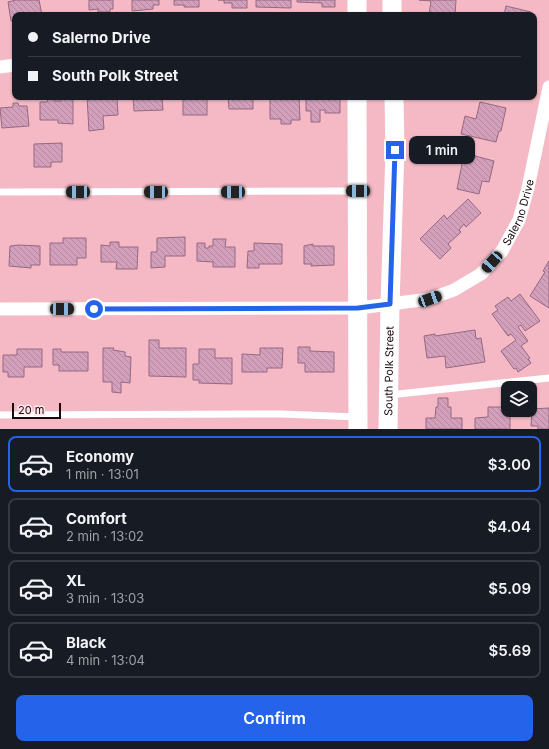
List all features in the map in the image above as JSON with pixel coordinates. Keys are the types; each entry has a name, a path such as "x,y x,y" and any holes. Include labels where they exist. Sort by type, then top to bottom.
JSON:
{"main road":[{"path":"357,0 357,12"},
{"path":"392,0 392,12"},
{"path":"357,100 358,423"},
{"name":"South Polk Street","path":"388,429 395,150 394,100"}],"street":[{"path":"0,67 12,65"},
{"name":"Salerno Drive","path":"0,309 358,308 430,299 454,290 481,274 502,251 519,220 528,188 549,87"}],"lane":[{"path":"0,192 358,191"},
{"path":"389,395 549,378"},
{"path":"0,415 281,414 358,423"}],"building":[{"path":"16,0 39,0 41,12 12,12 11,21 8,2"},
{"path":"89,0 113,0 113,9 110,9 110,12 98,12 98,9 89,10"},
{"path":"132,0 159,0 159,5 153,5 153,9 132,11"},
{"path":"174,0 199,0 199,7 174,5"},
{"path":"224,0 247,0 247,8 232,8 232,3 224,3"},
{"path":"256,0 291,0 291,8 256,7"},
{"path":"297,0 335,0 335,7 322,7 322,3 297,2"},
{"path":"419,0 456,0 455,12 429,12 431,1"},
{"path":"506,6 531,12 505,12"},
{"path":"48,100 73,100 73,124 58,123 58,120 40,120 40,102 47,102"},
{"path":"87,100 117,100 118,115 103,116 104,129 89,131"},
{"path":"133,100 162,100 163,110 134,111"},
{"path":"183,100 207,100 207,115 183,115"},
{"path":"228,100 253,100 253,109 229,109"},
{"path":"270,100 299,100 300,120 291,120 291,124 281,124 281,119 270,119"},
{"path":"306,100 340,100 340,113 325,113 325,110 320,110 320,122 311,122 311,111 306,111"},
{"path":"480,102 506,108 501,131 499,131 496,142 461,134 465,116 476,119"},
{"path":"13,103 18,103 19,106 27,106 29,126 2,128 0,108 13,107"},
{"path":"62,143 62,162 51,162 51,167 34,167 34,144"},
{"path":"464,154 475,155 494,161 489,182 482,181 479,194 457,189"},
{"path":"468,199 481,213 466,227 464,224 459,230 461,232 448,244 451,248 440,259 420,239 444,215 447,219"},
{"path":"185,237 185,256 165,256 165,267 151,268 151,252 157,252 157,238"},
{"path":"63,238 86,238 86,258 77,258 77,265 50,265 50,243 63,243"},
{"path":"213,239 226,239 225,247 235,247 235,267 213,267 213,262 197,261 197,243 205,243 205,248 209,248 209,246 213,246"},
{"path":"110,242 119,242 119,247 138,247 137,269 116,269 117,262 101,262 101,245 110,246"},
{"path":"254,243 282,244 282,264 259,264 259,268 247,268 248,251 254,251"},
{"path":"313,244 313,246 334,246 334,265 311,266 311,264 304,264 304,246"},
{"path":"10,246 40,246 40,265 31,265 31,268 9,266"},
{"path":"549,261 549,308 530,296 545,272 543,271"},
{"path":"520,294 540,321 525,331 521,325 518,327 528,341 521,346 530,358 528,359 531,363 518,372 516,368 514,369 501,351 516,340 511,334 508,336 492,314 498,310 495,306 508,297 511,301"},
{"path":"475,330 476,339 481,338 485,362 446,368 445,356 427,358 424,336 435,334 435,336"},
{"path":"149,340 159,340 159,348 186,348 186,377 149,376"},
{"path":"298,347 310,347 310,351 334,352 334,372 305,372 305,363 298,363"},
{"path":"103,348 114,348 113,350 125,352 125,356 131,357 130,383 121,382 121,393 112,392 112,382 103,382"},
{"path":"260,348 283,348 282,368 267,368 267,372 242,372 242,354 260,355"},
{"path":"17,349 42,349 42,367 24,367 24,377 8,377 8,372 3,372 3,355 17,355"},
{"path":"53,349 61,349 61,352 88,352 88,371 59,371 59,365 53,365"},
{"path":"199,349 215,349 215,358 232,358 232,384 199,383 199,380 193,380 193,364 199,364"},
{"path":"438,398 448,398 448,407 451,407 451,418 462,418 462,429 426,429 426,418 435,418 436,407 438,407"},
{"path":"488,407 501,407 501,417 510,417 510,429 475,429 475,418 488,417"},
{"path":"549,408 549,429 538,429 538,426 531,426 532,417 537,417 537,409"}],"route":[{"path":"94,309 358,308 390,304 395,150"}]}
